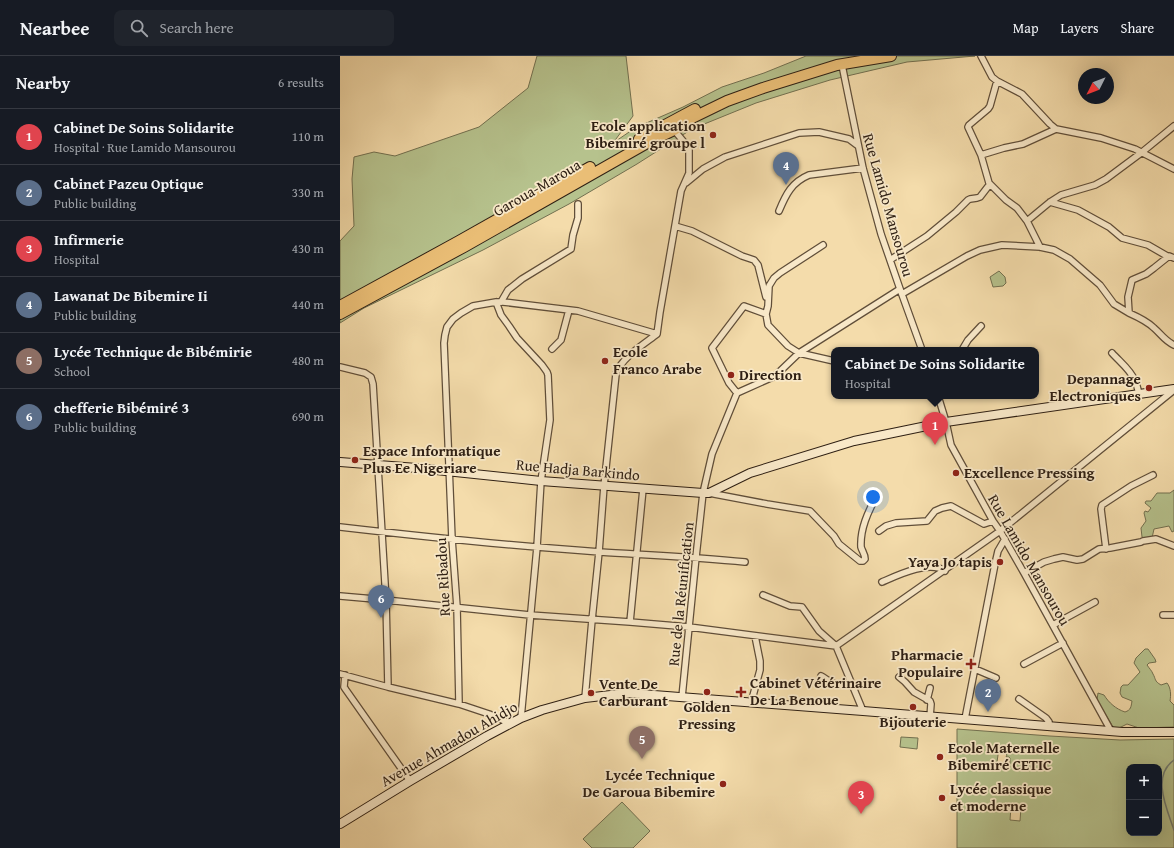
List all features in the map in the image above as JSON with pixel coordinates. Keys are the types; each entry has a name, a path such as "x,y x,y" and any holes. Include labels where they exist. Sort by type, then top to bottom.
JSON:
{"highway":[{"name":"Garoua-Maroua","path":"340,306 689,112 724,95 761,82 852,56"},
{"name":"Garoua-Maroua","path":"340,314 464,247 649,142 674,130 692,118 727,101 763,88 842,65 891,56"}],"main road":[{"path":"706,493 750,473 847,444 946,422 1174,389"},
{"name":"Rue Hadja Barkindo","path":"340,462 541,482 706,493"},
{"name":"Avenue Ahmadou Ahidjo","path":"340,824 509,723 542,710 585,698 628,693 1111,731 1150,733 1174,732"}],"street":[{"path":"981,56 992,77 1022,94 1056,129 1102,138 1135,150 1174,169"},
{"name":"Rue Lamido Mansourou","path":"842,65 857,145 881,234 921,347"},
{"path":"997,81 990,106 968,126 981,155 990,184 1006,200 1016,206 1027,221 1040,247"},
{"path":"1027,221 1061,195 1095,185 1106,179 1174,126"},
{"path":"981,155 1023,144 1056,129"},
{"path":"585,698 604,486 617,370 627,357 658,334 660,312 681,191 689,174 689,148 674,130"},
{"path":"684,185 704,169 725,157 799,133 819,132 849,139 857,145"},
{"path":"779,211 785,196 793,185 801,178 809,175 863,168"},
{"path":"890,260 927,236 956,212 970,198 980,197 990,184"},
{"path":"1050,202 1078,210 1110,228 1122,238 1148,245 1167,256 1174,258"},
{"path":"521,718 537,547 541,482 550,420 548,375 542,365 513,332 501,314 498,302 508,290 522,279 571,249 578,218 578,204"},
{"path":"675,226 692,230 742,256 754,260 758,265 768,306"},
{"path":"823,245 774,278 769,286 766,314 768,325 772,331 788,346 799,353 831,360"},
{"path":"766,314 744,306 712,348 729,383 737,392 775,376 799,353 901,292 967,256 980,250 1002,245 1040,247 1054,250 1070,258 1100,285 1114,304 1150,324 1166,340 1174,345"},
{"path":"1129,313 1128,297 1132,280 1146,274 1167,256"},
{"name":"Rue Ribadou","path":"459,704 457,607 452,539 444,343 447,327 453,320 473,306 498,302 569,310 658,334"},
{"path":"552,349 561,340 569,310"},
{"path":"964,347 981,326"},
{"path":"1112,353 1135,380 1139,394"},
{"path":"340,367 365,373 371,377 373,384 386,600 388,687"},
{"path":"340,596 530,615 689,627 836,646 1000,531 1174,389"},
{"name":"Rue de la Réunification","path":"682,697 696,557 712,454 737,392"},
{"name":"Rue Lamido Mansourou","path":"939,399 951,445 1024,573 1111,731"},
{"path":"1106,549 1101,509 1102,505 1131,486 1154,475"},
{"path":"630,622 643,489"},
{"path":"706,493 810,511 834,536 839,544 863,561 865,559 865,554 861,549 862,532 865,520 876,496"},
{"path":"880,531 886,526 896,523 927,521 935,511 951,506 984,524 993,521"},
{"path":"340,527 537,547 696,557 745,562"},
{"path":"1024,573 1044,562 1063,557 1077,560 1083,559 1099,549 1106,549 1156,539 1174,546"},
{"path":"965,719 995,564 998,551 1005,540"},
{"path":"882,582 920,568 942,569 945,571"},
{"path":"763,596 790,606 802,607 819,631 836,646 863,711"},
{"path":"1053,625 1095,602"},
{"path":"1163,615 1174,616"},
{"path":"751,703 760,670 760,661 755,636"},
{"path":"1024,664 1062,643"},
{"path":"975,669 996,678"},
{"path":"410,781 344,687 343,675 459,704 489,714 509,723"},
{"path":"821,676 839,686 851,683"},
{"path":"899,677 914,692 922,698 930,701 930,717"},
{"path":"927,700 930,688"},
{"path":"1019,699 1046,718 1049,722 1049,726"}],"green space":[{"path":"537,56 626,56 633,116 613,143 635,128 683,107 722,87 764,73 806,56 975,56 907,62 830,80 756,103 692,129 637,164 569,204 483,250 364,308 340,323 340,241 354,226 352,179 354,157 374,152 395,156 479,127 528,88"},
{"path":"999,271 1005,277 1006,283 1003,286 993,287 990,277"},
{"path":"1174,490 1174,531 1172,532 1169,526 1154,529 1152,538 1147,540 1142,537 1141,528 1146,521 1144,513 1145,511 1148,512 1151,508 1145,503 1146,501 1151,501 1157,493 1170,493"},
{"path":"1145,649 1148,649 1155,659 1156,662 1149,663 1147,665 1156,681 1161,685 1167,683 1169,687 1171,694 1170,701 1174,705 1174,727 1139,728 1127,724 1117,729 1113,727 1097,700 1098,693 1104,695 1110,703 1125,712 1130,709 1132,701 1122,697 1120,693 1121,687 1123,685 1128,685 1140,672 1134,663 1136,658"},
{"path":"957,729 1120,740 1174,739 1174,848 957,848","holes":["999,752 1004,752 1007,755 1006,757 1010,758 1010,764 1006,764 1006,767 1002,766 999,769 997,767 997,764 999,763 997,762 998,755","1011,807 1021,807 1020,821 1010,820"]},
{"path":"901,737 918,738 917,749 900,747"},
{"path":"622,802 650,831 633,848 592,848 583,839"}],"waterway":[{"path":"1174,760 1167,767 1163,775 1162,784 1165,803 1174,830"}],"place":[{"name":"Ecole application Bibemiré groupe l","path":"713,135"},
{"name":"Lawanat De Bibemire Ii","path":"786,185"},
{"name":"Ecole Franco Arabe","path":"605,361"},
{"name":"Direction","path":"731,375"},
{"name":"Depannage Electroniques","path":"1149,388"},
{"name":"Cabinet De Soins Solidarite","path":"935,445"},
{"name":"Espace Informatique Plus Ee Nigeriare","path":"355,460"},
{"name":"Excellence Pressing","path":"956,473"},
{"name":"Yaya Jo tapis","path":"1000,562"},
{"name":"chefferie Bibémiré 3","path":"381,618"},
{"name":"Pharmacie Populaire","path":"971,664"},
{"name":"Golden Pressing","path":"707,692"},
{"name":"Cabinet Vétérinaire De La Benoue","path":"741,692"},
{"name":"Vente De Carburant","path":"591,693"},
{"name":"Bijouterie","path":"913,707"},
{"name":"Cabinet Pazeu Optique","path":"988,712"},
{"name":"Ecole Maternelle Bibemiré CETIC","path":"940,757"},
{"name":"Lycée Technique de Bibémirie","path":"642,759"},
{"name":"Lycée Technique De Garoua Bibemire","path":"723,784"},
{"name":"Lycée classique et moderne","path":"942,798"},
{"name":"Infirmerie","path":"861,814"}]}
